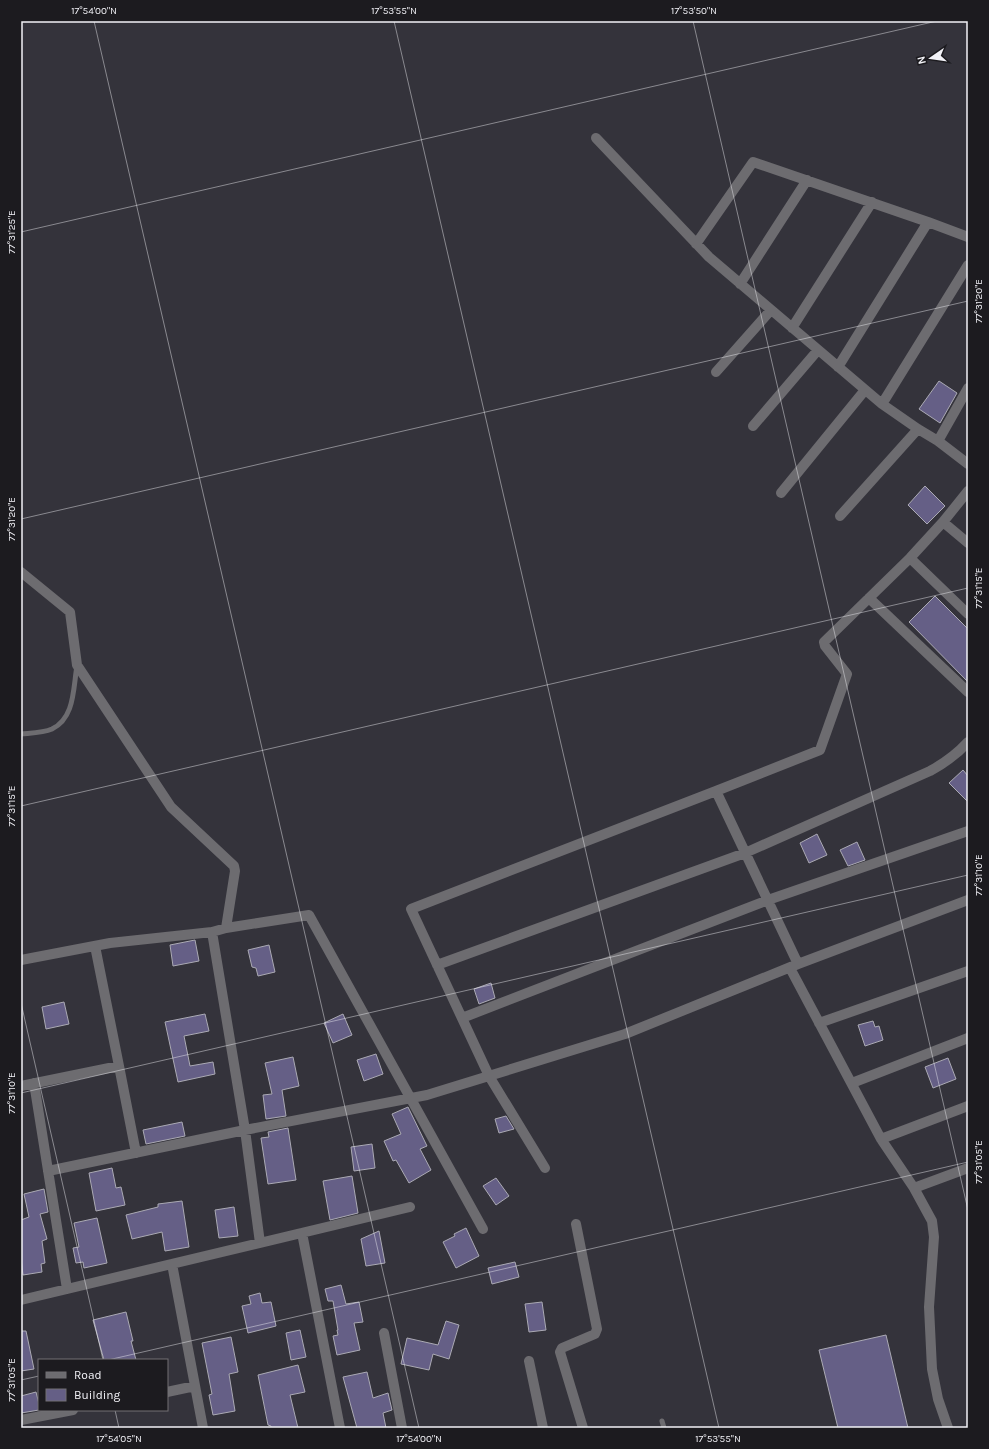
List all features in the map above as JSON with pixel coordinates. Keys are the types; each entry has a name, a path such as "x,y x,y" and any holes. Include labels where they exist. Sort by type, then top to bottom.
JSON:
{"street":[{"path":"596,138 709,257 882,404 938,441 968,464"},
{"path":"696,244 752,162 872,202 968,237"},
{"path":"740,284 807,180"},
{"path":"792,328 872,202"},
{"path":"838,367 928,222"},
{"path":"882,404 968,265"},
{"path":"716,372 770,310"},
{"path":"753,426 818,350"},
{"path":"938,441 968,388"},
{"path":"781,493 865,390"},
{"path":"840,516 918,429"},
{"path":"545,1168 489,1076 411,909 820,750 847,674 824,646 824,642 910,558 943,522 968,491"},
{"path":"943,522 968,543"},
{"path":"910,558 968,614"},
{"path":"21,572 70,612 77,665 171,807 233,864 235,871 226,928"},
{"path":"869,598 968,692"},
{"path":"437,965 745,853 930,771 944,764 957,754 968,742"},
{"path":"716,791 768,900 819,1024 881,1139 914,1188 932,1221 934,1230 929,1307 932,1362 938,1399 948,1428"},
{"path":"462,1018 768,900 968,831"},
{"path":"48,1171 245,1130 427,1095 625,1034 794,966 968,900"},
{"path":"21,960 110,943 212,932 226,928 309,915 484,1229"},
{"path":"212,932 245,1130 260,1243"},
{"path":"95,946 136,1153"},
{"path":"819,1024 968,971"},
{"path":"852,1083 968,1038"},
{"path":"21,1086 119,1066"},
{"path":"34,1083 67,1289"},
{"path":"881,1139 968,1106"},
{"path":"914,1188 968,1168"},
{"path":"21,1300 410,1207"},
{"path":"576,1224 597,1329 594,1334 562,1348 560,1352 583,1428"},
{"path":"302,1233 340,1428"},
{"path":"172,1264 202,1428"},
{"path":"384,1333 402,1428"},
{"path":"528,1361 543,1428"},
{"path":"168,1392 195,1386"},
{"path":"21,1420 68,1411"}],"lane":[{"path":"21,734 52,729 64,720 69,710 77,665"},
{"path":"662,1420 664,1428"}],"building":[{"path":"939,381 957,393 940,423 919,409"},
{"path":"925,486 945,506 927,524 908,505"},
{"path":"935,596 968,629 968,682 909,622"},
{"path":"963,770 968,776 968,802 949,783"},
{"path":"817,834 827,855 809,863 800,843"},
{"path":"857,842 865,860 848,866 840,850"},
{"path":"195,940 199,961 173,966 170,945"},
{"path":"269,945 275,972 258,976 256,968 252,967 248,950"},
{"path":"491,983 495,998 479,1004 474,989"},
{"path":"64,1002 69,1024 46,1029 42,1007"},
{"path":"205,1014 209,1031 184,1036 190,1066 213,1062 215,1074 178,1082 165,1022"},
{"path":"343,1014 352,1035 333,1043 324,1023"},
{"path":"873,1021 875,1027 879,1026 883,1040 865,1046 858,1025"},
{"path":"376,1054 383,1074 364,1081 357,1060"},
{"path":"293,1057 299,1086 282,1090 286,1116 266,1119 263,1095 272,1094 265,1063"},
{"path":"948,1058 956,1079 933,1088 925,1067"},
{"path":"408,1107 427,1146 420,1149 431,1170 409,1183 396,1160 393,1161 384,1141 401,1134 392,1114"},
{"path":"506,1116 514,1129 499,1133 495,1119"},
{"path":"182,1122 185,1136 146,1144 143,1130"},
{"path":"288,1128 296,1180 268,1184 261,1138 269,1137 268,1132"},
{"path":"372,1144 375,1168 354,1171 351,1147"},
{"path":"112,1168 116,1188 121,1187 125,1205 96,1211 89,1173"},
{"path":"352,1176 358,1213 330,1220 323,1181"},
{"path":"496,1178 509,1196 496,1205 483,1186"},
{"path":"44,1189 48,1212 40,1214 47,1239 42,1241 45,1263 41,1264 42,1272 23,1275 21,1259 21,1220 29,1217 24,1194"},
{"path":"182,1201 189,1247 165,1251 162,1232 132,1239 126,1215 158,1207 158,1204"},
{"path":"234,1207 238,1236 219,1238 215,1210"},
{"path":"97,1218 107,1263 84,1268 83,1262 76,1263 73,1248 79,1247 74,1223"},
{"path":"466,1228 479,1256 456,1268 443,1242"},
{"path":"379,1231 385,1263 366,1266 361,1239"},
{"path":"515,1262 519,1277 492,1284 488,1268"},
{"path":"341,1285 346,1304 359,1302 363,1322 354,1323 360,1350 337,1355 333,1336 338,1335 338,1330 333,1301 328,1301 325,1289"},
{"path":"260,1293 262,1303 271,1302 276,1326 248,1333 242,1306 251,1304 249,1296"},
{"path":"542,1302 546,1330 529,1332 525,1304"},
{"path":"126,1312 136,1359 104,1359 93,1320"},
{"path":"446,1321 459,1325 449,1359 433,1354 429,1370 401,1364 407,1338 438,1345"},
{"path":"300,1330 306,1357 291,1360 286,1333"},
{"path":"21,1331 26,1331 34,1369 21,1371"},
{"path":"886,1335 908,1428 838,1428 819,1350"},
{"path":"231,1337 238,1372 229,1374 235,1411 213,1415 209,1395 212,1394 202,1343"},
{"path":"298,1365 305,1392 290,1395 298,1428 271,1428 271,1426 268,1425 258,1375"},
{"path":"367,1372 373,1398 388,1393 392,1410 383,1413 386,1428 357,1428 343,1377"},
{"path":"36,1392 38,1410 21,1413 21,1396"}]}
